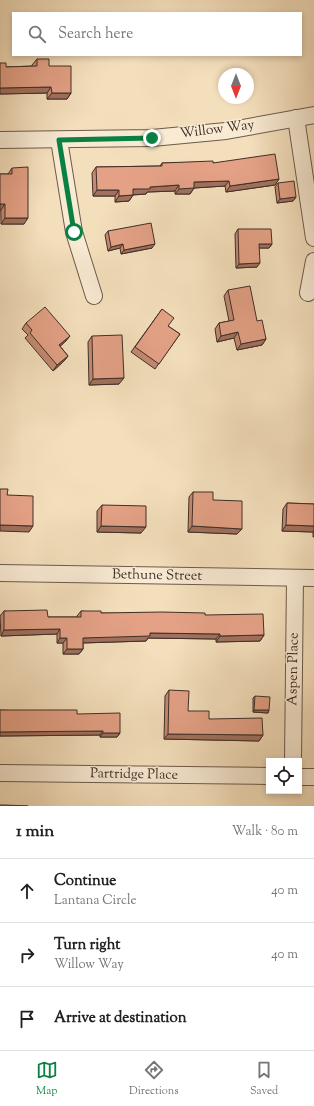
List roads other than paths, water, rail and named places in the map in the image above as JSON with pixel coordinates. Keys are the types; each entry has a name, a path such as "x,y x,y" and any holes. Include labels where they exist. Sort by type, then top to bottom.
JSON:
{"street":[{"name":"Willow Way","path":"0,140 152,138 226,131 314,115"},
{"path":"296,118 314,238"},
{"path":"59,140 74,232 94,296"},
{"path":"308,294 314,261"},
{"name":"Bethune Street","path":"0,573 314,578"},
{"name":"Aspen Place","path":"293,758 295,578"},
{"name":"Partridge Place","path":"0,773 266,776"},
{"path":"302,777 314,777"}]}
